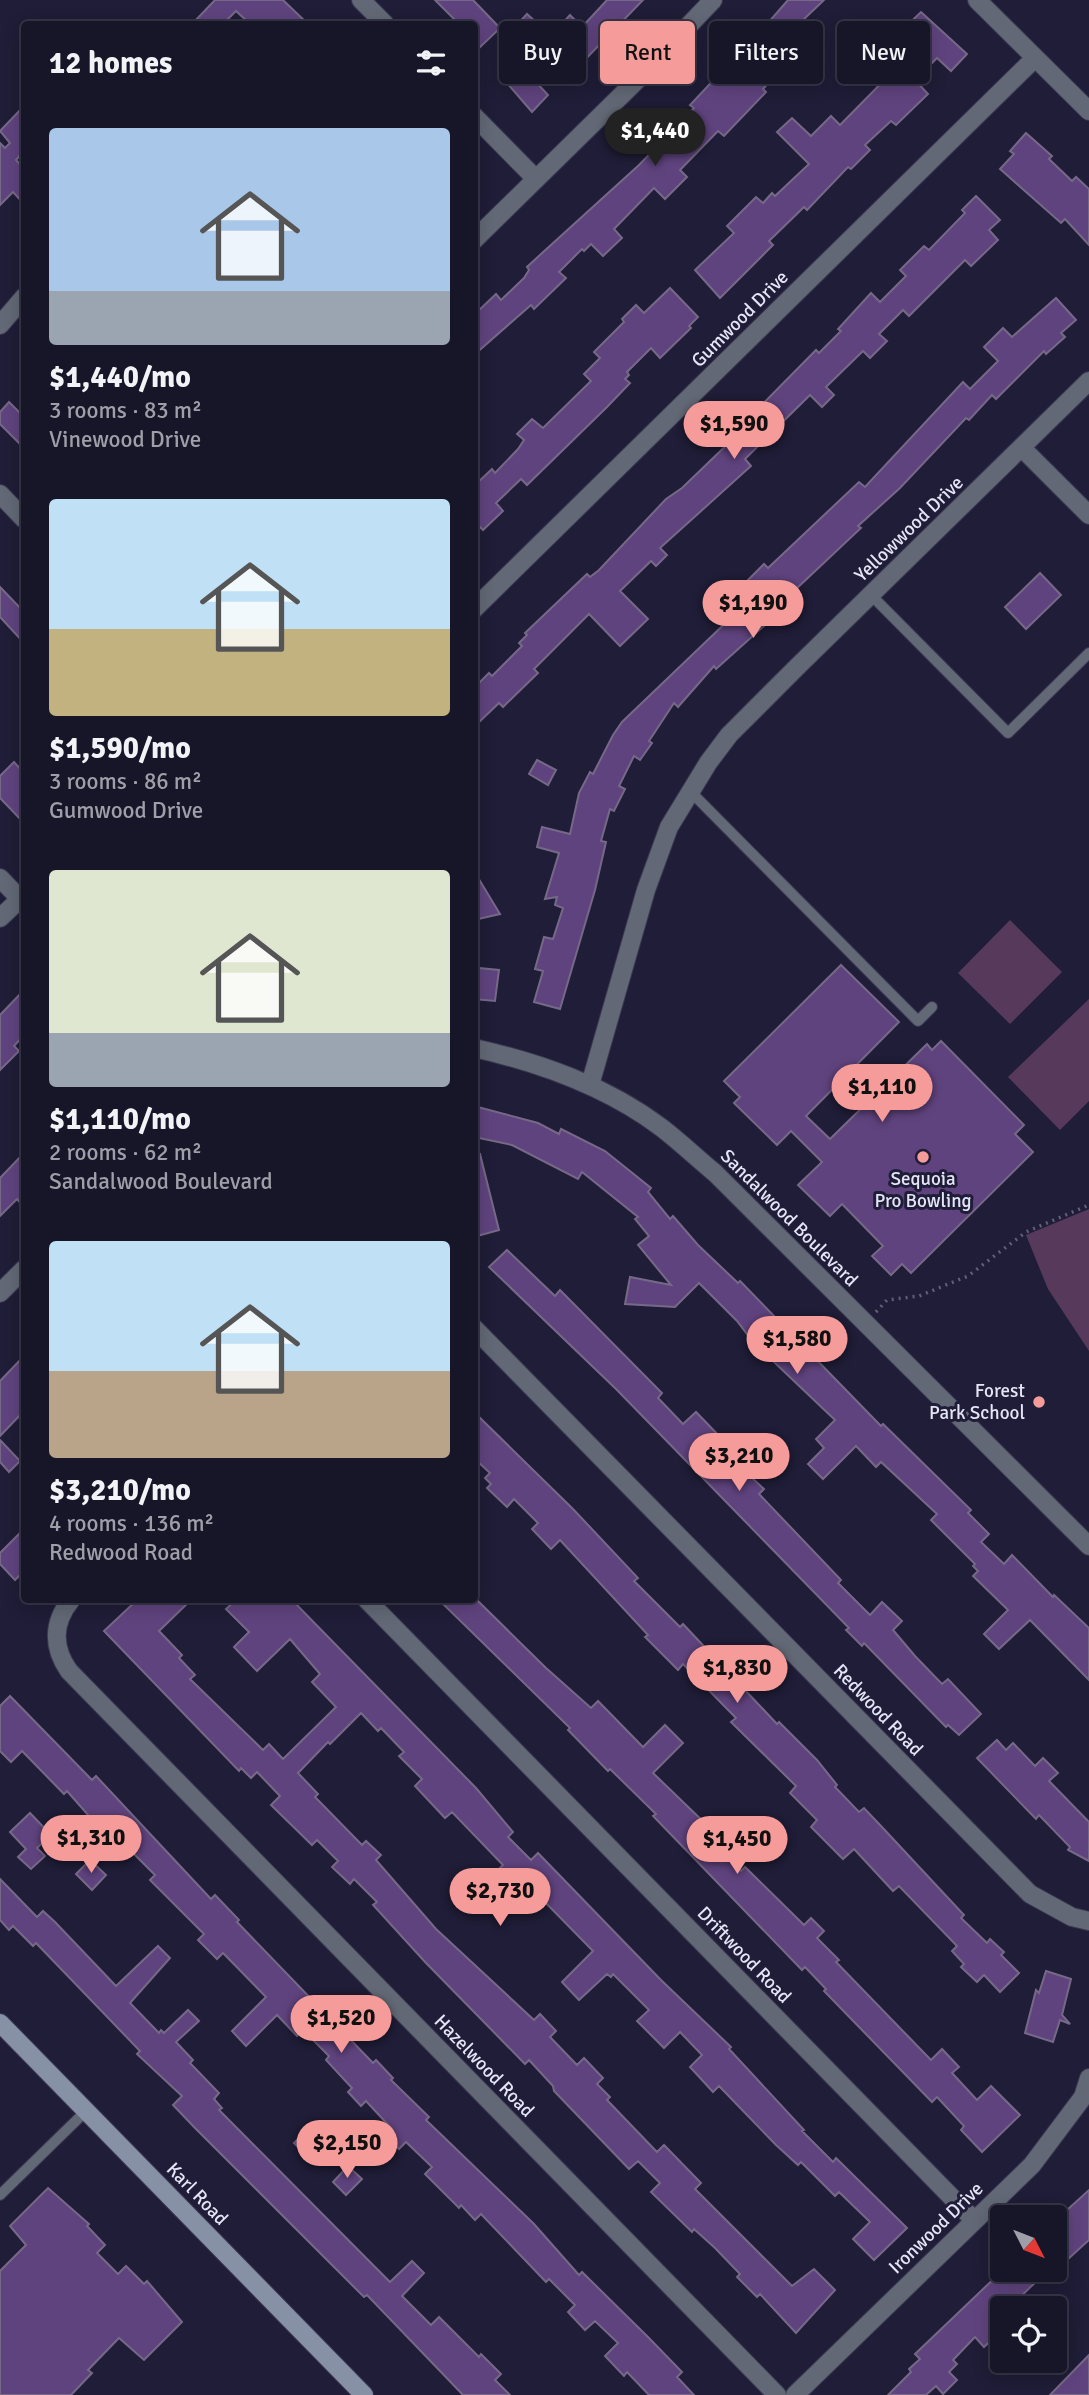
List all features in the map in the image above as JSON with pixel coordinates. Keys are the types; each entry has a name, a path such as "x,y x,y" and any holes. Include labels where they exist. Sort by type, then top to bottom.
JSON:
{"main road":[{"name":"Karl Road","path":"0,2023 364,2395"}],"street":[{"path":"361,0 382,21"},
{"path":"478,236 713,0"},
{"path":"977,0 1089,111"},
{"name":"Gumwood Drive","path":"478,605 1035,58"},
{"path":"478,120 536,180"},
{"path":"0,325 21,300"},
{"name":"Yellowwood Drive","path":"590,1084 646,890 669,827 729,735 1089,382"},
{"path":"1022,449 1089,516"},
{"path":"0,494 21,516"},
{"path":"0,877 21,900"},
{"path":"0,918 21,902"},
{"name":"Sandalwood Boulevard","path":"478,1049 530,1061 590,1084 660,1126 715,1173 1089,1546"},
{"path":"0,1293 21,1272"},
{"name":"Redwood Road","path":"478,1332 1030,1894 1072,1917 1089,1921"},
{"name":"Hazelwood Road","path":"68,1603 59,1614 56,1639 59,1657 69,1671 777,2395"},
{"name":"Driftwood Road","path":"370,1603 974,2220"},
{"name":"Ironwood Drive","path":"795,2395 1032,2165 1083,2097 1089,2078"}],"lane":[{"path":"871,595 1008,733 1089,653"},
{"path":"690,791 918,1021 932,1007"},
{"path":"0,2195 86,2111"}],"path":[{"path":"865,1323 887,1300 919,1296 960,1279 993,1259 1026,1232 1089,1205"}],"shaded area":[{"path":"1010,920 1062,972 1010,1024 958,973"},
{"path":"1089,999 1089,1101 1060,1130 1008,1077"},
{"path":"1089,1209 1089,1351 1048,1289 1026,1235"}],"building":[{"path":"215,0 283,0 305,21 247,21 236,11 226,21 195,21"},
{"path":"435,0 473,0 499,27 478,49 478,21 456,21"},
{"path":"607,0 643,0 623,21 600,21 600,44 586,59 586,23"},
{"path":"788,0 824,0 802,21 770,21"},
{"path":"921,12 967,54 951,71 937,58 930,65 930,21 912,21"},
{"path":"527,14 535,21 520,21"},
{"path":"570,15 576,21 565,21"},
{"path":"508,84 538,84 548,95 532,112"},
{"path":"710,84 767,84 763,89 766,92 724,136 718,131 680,170 687,177 665,199 654,188 614,229 622,238 603,256 591,244 584,251 582,249 559,272 566,278 534,309 531,305 478,351 478,311 496,294 501,300 524,278 529,270 527,267 639,165 694,108 690,105"},
{"path":"880,84 919,84 928,94 896,125 891,121 865,145 870,150 851,169 848,167 807,210 804,207 769,241 773,245 720,298 695,270 734,233 727,226 756,197 763,203 772,193 775,196 809,164 777,132 792,118 811,136 831,116 840,125"},
{"path":"21,109 21,154 16,160 21,166 21,201 13,192 0,205 0,143 5,148 10,143 0,131"},
{"path":"1026,133 1052,156 1049,159 1072,181 1076,177 1089,189 1089,245 1065,219 1061,223 1000,169 1014,154 1010,151"},
{"path":"976,196 1000,220 989,230 998,240 971,266 965,260 909,316 903,310 879,334 887,341 870,358 863,351 826,387 834,395 822,407 810,395 745,459 751,466 660,548 667,555 656,566 651,561 620,591 648,619 620,646 589,614 534,669 538,673 503,707 499,703 478,723 478,684 489,673 492,676 522,646 519,643 527,635 525,633 587,574 590,577 599,570 666,499 682,488 737,435 735,432 816,350 819,353 841,331 838,329 871,293 880,302 906,276 900,270 924,246 929,250 965,213 962,210"},
{"path":"670,288 698,317 689,326 691,328 660,358 651,348 627,372 629,375 625,379 630,383 607,407 527,485 521,479 496,503 503,511 483,530 478,525 478,482 492,469 495,473 518,449 524,440 517,434 532,419 543,428 591,381 584,374 600,358 594,352 624,322 622,319 636,305 644,313"},
{"path":"1056,298 1076,320 1061,333 1065,337 1046,354 1044,351 996,399 992,395 969,420 966,418 900,488 858,526 861,528 778,606 781,609 765,625 716,669 714,666 678,707 674,703 640,760 634,756 619,786 625,789 614,811 610,809 601,841 606,842 595,890 560,1009 534,1002 543,971 535,969 544,937 553,939 563,908 555,905 557,897 545,899 559,853 537,847 542,827 570,834 579,793 590,772 593,774 613,735 622,722 738,611 728,600 764,564 768,568 859,482 865,487 963,382 970,389 998,361 984,347 1003,328 1012,337"},
{"path":"9,402 21,414 21,445 0,424 0,412"},
{"path":"1040,573 1061,595 1026,629 1005,607"},
{"path":"0,587 21,609 21,640 0,617"},
{"path":"537,760 556,770 548,785 529,774"},
{"path":"14,762 21,770 21,820 0,798 0,776"},
{"path":"478,878 500,914 478,919"},
{"name":"Sequoia Pro Bowling","path":"841,965 899,1022 806,1116 830,1139 927,1044 932,1050 941,1041 1024,1125 1015,1134 1033,1152 911,1273 902,1264 891,1275 872,1256 883,1246 842,1204 830,1216 798,1185 822,1162 791,1131 777,1145 734,1103 740,1097 724,1081"},
{"path":"478,968 499,970 495,1001 478,999"},
{"path":"21,993 21,1038 14,1046 19,1051 0,1070 0,1015"},
{"path":"478,1107 538,1123 559,1134 561,1129 605,1151 651,1188 648,1192 670,1219 673,1216 698,1245 738,1283 740,1281 881,1426 883,1424 971,1510 968,1513 989,1534 981,1542 1004,1564 1012,1555 1053,1597 1054,1595 1089,1628 1089,1680 1030,1620 999,1649 984,1634 1008,1610 973,1576 978,1571 973,1566 975,1564 931,1520 937,1514 881,1462 876,1467 856,1446 823,1479 808,1464 824,1448 816,1439 835,1420 753,1342 737,1321 699,1283 675,1307 625,1304 630,1277 671,1285 638,1245 649,1236 635,1219 638,1217 582,1172 578,1179 512,1145 478,1138"},
{"path":"478,1154 499,1230 478,1236"},
{"path":"21,1156 21,1204 17,1199 0,1216 0,1178"},
{"path":"507,1250 555,1296 560,1290 662,1393 658,1398 683,1424 696,1412 751,1469 747,1473 764,1489 759,1494 841,1580 838,1583 870,1615 882,1602 902,1621 893,1630 915,1656 942,1684 948,1679 981,1714 959,1735 948,1725 946,1727 864,1643 862,1646 846,1630 849,1628 616,1389 489,1267"},
{"path":"21,1359 21,1414 0,1436 0,1381"},
{"path":"478,1416 573,1509 638,1578 634,1581 680,1627 683,1624 777,1724 779,1722 817,1760 837,1785 835,1787 859,1812 864,1808 964,1915 961,1918 987,1943 990,1939 1004,1952 1001,1955 1019,1973 1000,1992 984,1975 977,1982 961,1967 964,1964 952,1951 957,1946 899,1886 893,1891 854,1849 843,1859 811,1827 817,1820 790,1793 796,1786 731,1722 736,1718 683,1664 678,1670 645,1637 648,1635 560,1540 551,1549 532,1529 538,1523 514,1499 507,1507 487,1488 491,1484 485,1478 490,1473 478,1462"},
{"path":"0,1440 20,1461 9,1472 0,1462"},
{"path":"21,1532 21,1574 15,1580 0,1564 0,1553"},
{"path":"478,1601 591,1708 598,1701 643,1747 665,1725 683,1743 653,1773 709,1827 703,1833 741,1871 745,1867 804,1925 811,1918 824,1931 817,1938 839,1960 836,1962 931,2060 942,2049 959,2067 952,2073 977,2100 991,2086 1020,2115 982,2152 961,2130 964,2126 937,2097 932,2102 824,1991 826,1989 805,1967 802,1970 653,1816 656,1814 568,1730 570,1728 442,1603"},
{"path":"134,1603 188,1603 159,1631 182,1655 179,1658 195,1675 190,1679 263,1750 269,1744 283,1759 336,1707 312,1682 320,1674 290,1639 257,1671 234,1647 249,1632 226,1609 233,1603 295,1603 476,1788 513,1832 508,1837 531,1860 538,1853 661,1980 731,2047 729,2049 804,2130 802,2131 833,2162 836,2158 907,2228 874,2260 853,2239 870,2222 839,2192 835,2196 801,2162 798,2165 719,2086 713,2092 690,2067 702,2055 680,2032 664,2048 637,2021 649,2010 613,1974 611,1977 607,1974 579,2000 562,1982 593,1951 540,1897 524,1907 510,1892 517,1886 500,1868 503,1865 452,1812 445,1818 415,1786 422,1779 399,1756 404,1752 381,1728 378,1731 361,1713 330,1744 328,1742 298,1773 318,1794 315,1797 362,1845 366,1841 381,1855 376,1860 436,1929 534,2020 540,2014 556,2031 550,2037 577,2065 584,2058 603,2078 597,2084 610,2097 607,2100 657,2152 664,2145 701,2183 695,2189 792,2286 814,2269 835,2290 796,2333 760,2294 757,2297 737,2277 740,2274 715,2248 694,2229 692,2232 651,2192 660,2183 638,2161 629,2169 554,2091 553,2086 529,2060 525,2064 426,1963 373,1905 377,1902 354,1879 350,1884 332,1867 338,1861 317,1840 312,1845 271,1805 280,1796 257,1772 251,1778 241,1768 239,1771 104,1631"},
{"path":"10,1696 92,1780 96,1776 211,1899 215,1895 239,1920 237,1922 373,2063 376,2060 393,2078 391,2080 429,2117 426,2120 534,2224 579,2275 582,2272 647,2336 682,2372 677,2377 694,2395 649,2395 627,2372 624,2376 605,2356 618,2343 595,2321 585,2330 568,2312 575,2305 549,2279 546,2282 481,2214 475,2220 461,2205 459,2208 425,2174 432,2167 406,2142 399,2149 386,2135 392,2129 366,2101 361,2106 348,2092 352,2088 326,2060 329,2056 303,2030 297,2036 277,2015 246,2046 232,2031 266,1997 223,1953 217,1959 198,1940 204,1934 150,1880 155,1875 131,1851 125,1857 67,1791 64,1794 22,1751 11,1762 0,1751 0,1706"},
{"path":"997,1740 1006,1750 1013,1743 1035,1766 1043,1758 1058,1773 1049,1781 1089,1822 1089,1861 1068,1850 1070,1847 1039,1815 1036,1819 977,1758"},
{"path":"30,1813 51,1835 37,1848 45,1856 31,1869 18,1857 26,1849 10,1832"},
{"path":"90,1860 106,1875 92,1890 76,1874"},
{"path":"0,1879 37,1917 43,1911 55,1922 116,1986 158,1946 170,1958 130,2003 159,2033 161,2030 164,2033 188,2010 199,2021 176,2042 193,2060 190,2063 219,2093 214,2099 222,2108 219,2110 390,2282 412,2261 424,2273 402,2296 431,2325 439,2317 479,2357 481,2354 501,2374 495,2380 510,2395 463,2395 367,2295 364,2297 195,2128 173,2105 182,2096 137,2054 140,2051 36,1943 33,1946 13,1926 9,1930 0,1920"},
{"path":"1046,1971 1071,1979 1062,2015 1070,2024 1060,2020 1053,2042 1025,2033 1036,1990 1039,1993"},
{"path":"310,2127 326,2144 310,2159 294,2143"},
{"path":"348,2166 362,2179 346,2195 333,2182"},
{"path":"48,2188 89,2224 87,2226 105,2245 97,2253 118,2274 126,2266 144,2284 147,2281 182,2322 144,2360 119,2338 88,2370 92,2373 71,2395 0,2395 0,2271 26,2245 10,2226"},
{"path":"1089,2190 1089,2240 1068,2259 1068,2209"},
{"path":"990,2282 1036,2282 1021,2296 990,2296 990,2341 984,2347 975,2337 953,2360 957,2364 949,2372 957,2380 943,2394 936,2386 926,2395 888,2395 920,2359 915,2354"},
{"path":"1089,2355 1089,2395 1050,2395"}],"place":[{"name":"Sequoia Pro Bowling","path":"923,1157"},
{"name":"Forest Park School","path":"1039,1402"}]}
